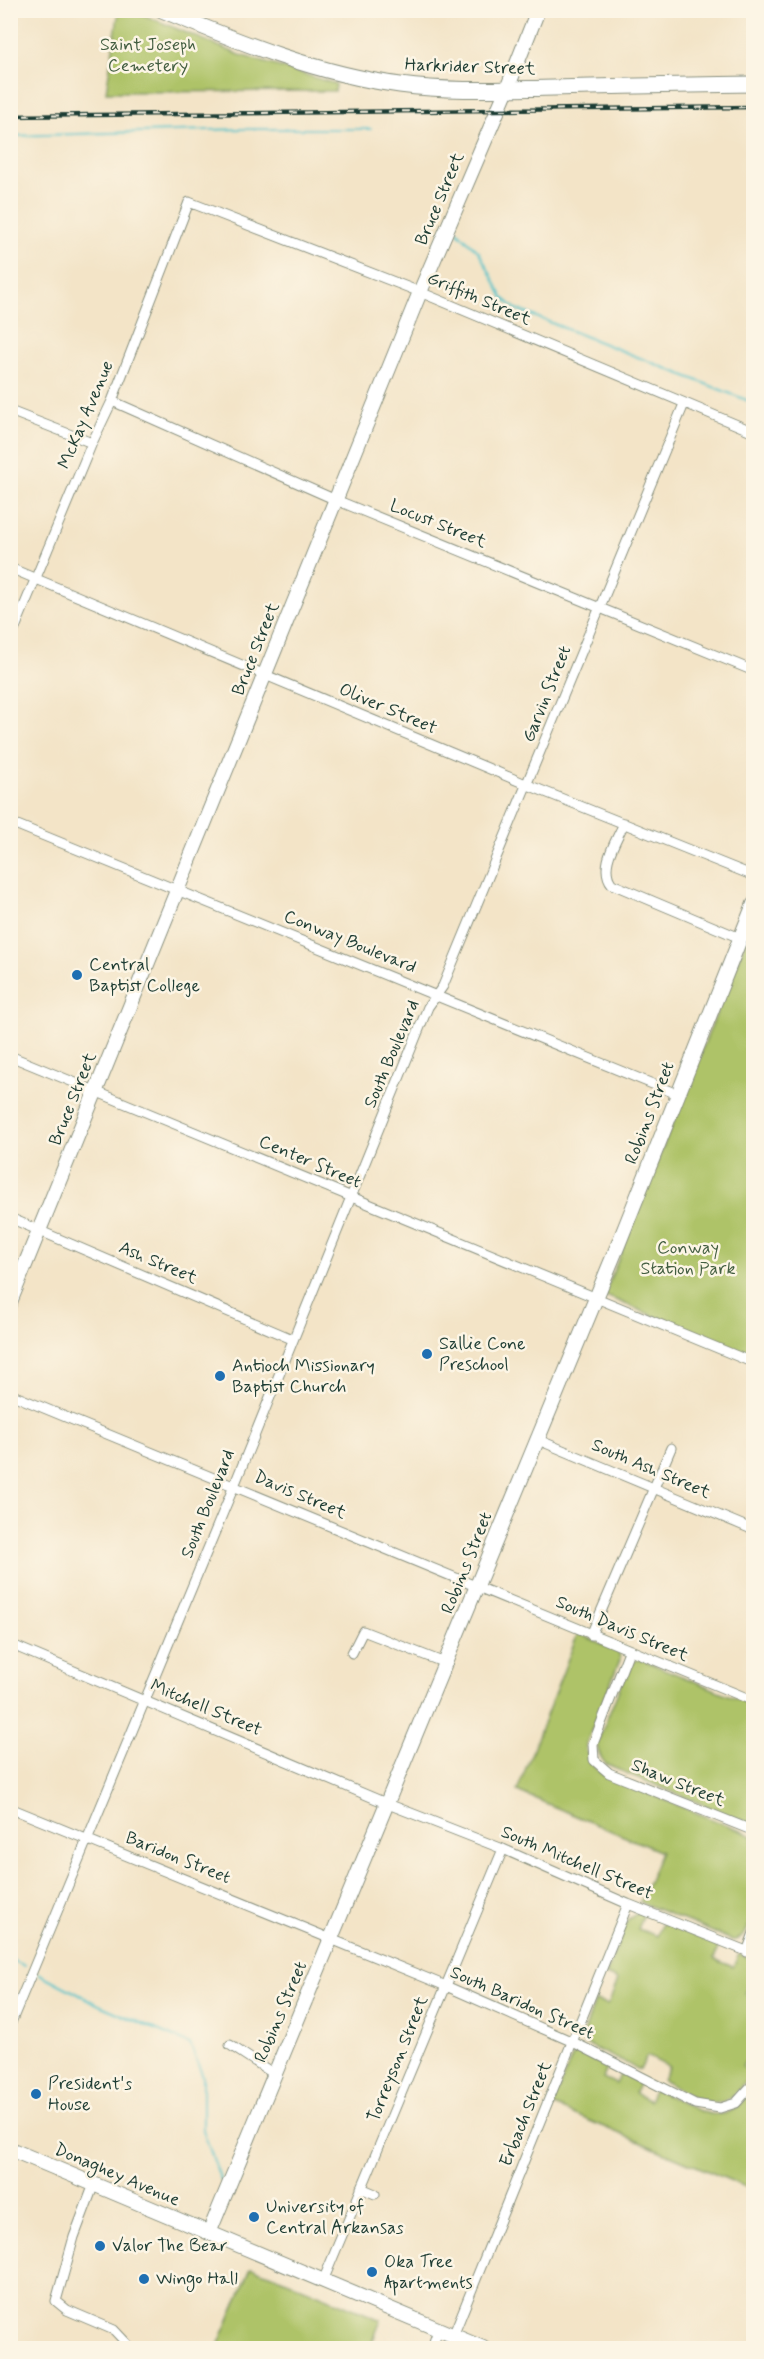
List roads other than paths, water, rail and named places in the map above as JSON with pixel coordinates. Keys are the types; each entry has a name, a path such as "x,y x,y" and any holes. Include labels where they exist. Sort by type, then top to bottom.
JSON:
{"main road":[{"name":"Harkrider Street","path":"162,10 251,45 356,77 401,85 507,89 753,84"}],"street":[{"name":"Bruce Street","path":"10,1302 420,292 507,89 538,10"},
{"name":"Griffith Street","path":"189,202 420,292 753,432"},
{"name":"McKay Avenue","path":"10,640 92,443 112,401 189,202"},
{"name":"Locust Street","path":"112,401 336,500 753,671"},
{"name":"Garvin Street","path":"436,996 443,986 528,785 684,404"},
{"path":"10,411 92,443"},
{"name":"Oliver Street","path":"10,568 528,785 753,876"},
{"name":"Conway Boulevard","path":"10,822 676,1094"},
{"path":"624,824 607,864 608,879 612,884 740,938"},
{"name":"Robins Street","path":"209,2233 332,1940 536,1439 597,1297 753,904"},
{"name":"South Boulevard","path":"10,2025 15,2004 87,1839 234,1486 428,1007 436,996"},
{"name":"Center Street","path":"10,1056 753,1363"},
{"name":"Ash Street","path":"10,1218 292,1339"},
{"name":"Davis Street","path":"10,1394 477,1587"},
{"name":"South Ash Street","path":"536,1439 753,1530"},
{"path":"591,1635 672,1448"},
{"name":"South Davis Street","path":"477,1587 753,1701"},
{"path":"352,1653 363,1632 445,1663"},
{"name":"Mitchell Street","path":"10,1644 388,1804"},
{"name":"Shaw Street","path":"629,1651 593,1744 594,1760 609,1773 753,1831"},
{"name":"South Mitchell Street","path":"388,1804 750,1953"},
{"name":"Baridon Street","path":"10,1808 332,1940"},
{"name":"Torreyson Street","path":"323,2281 502,1849"},
{"name":"Erbach Street","path":"453,2336 628,1904"},
{"path":"750,1953 753,1934"},
{"name":"South Baridon Street","path":"332,1940 446,1986 573,2043 695,2104 720,2108 736,2103 753,2083"},
{"path":"230,2045 274,2074"},
{"name":"Donaghey Avenue","path":"10,2149 483,2349"},
{"path":"94,2184 74,2236 56,2301 66,2310 114,2330 131,2349"},
{"path":"361,2188 375,2194"},
{"path":"432,2349 438,2330"}],"waterway":[{"path":"10,136 242,129 371,129"},
{"path":"457,231 479,252 503,298 516,309 754,403"},
{"path":"10,1959 25,1966"},
{"path":"38,1973 99,2005 190,2044 203,2077 203,2130 221,2181"}],"railway":[{"path":"10,116 754,107"}],"place":[{"name":"Central Baptist College","path":"77,975"},
{"name":"Sallie Cone Preschool","path":"427,1354"},
{"name":"Antioch Missionary Baptist Church","path":"220,1376"},
{"name":"President's House","path":"36,2094"},
{"name":"University of Central Arkansas","path":"254,2217"},
{"name":"Valor The Bear","path":"100,2246"},
{"name":"Oka Tree Apartments","path":"372,2272"},
{"name":"Wingo Hall","path":"144,2279"}],"park label":[{"name":"Saint Joseph Cemetery","path":"148,55"},
{"name":"Conway Station Park","path":"688,1258"}]}
